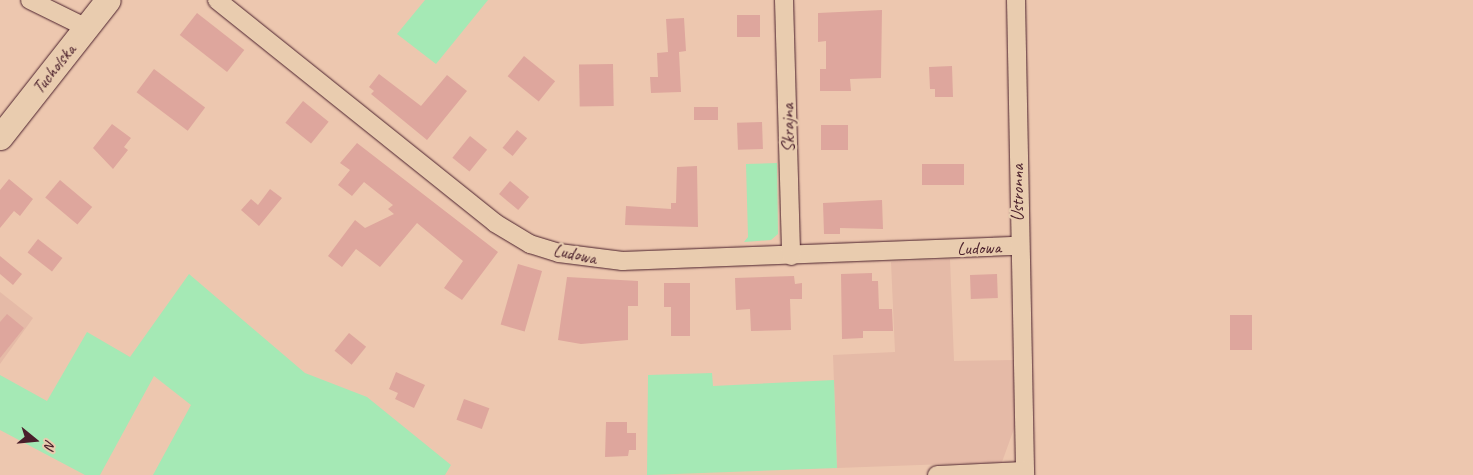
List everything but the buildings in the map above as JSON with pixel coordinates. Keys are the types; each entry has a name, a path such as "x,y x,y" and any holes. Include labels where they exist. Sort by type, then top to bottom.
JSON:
{"main road":[{"name":"Tucholska","path":"0,137 108,0"}],"street":[{"path":"30,0 87,28"},
{"name":"Ludowa","path":"217,0 370,126 495,223 530,244 559,253 622,261 1018,246"},
{"name":"Skrajna","path":"784,0 791,256"},
{"name":"Ustronna","path":"1016,0 1018,246 1025,473"},
{"path":"937,475 1025,473"}],"shaded area":[{"path":"950,259 954,361 1014,360 1015,426 1002,462 837,468 833,355 895,352 891,262"},
{"path":"0,292 33,318 0,364"}],"green space":[{"path":"425,0 488,0 436,64 397,34"},
{"path":"777,163 778,234 771,240 744,242 748,237 746,164"},
{"path":"189,274 305,373 367,397 451,465 445,475 153,475 191,405 154,376 100,475 85,475 0,430 0,375 47,401 87,332 130,357"},
{"path":"712,373 713,386 834,380 837,468 647,475 648,375"}]}
